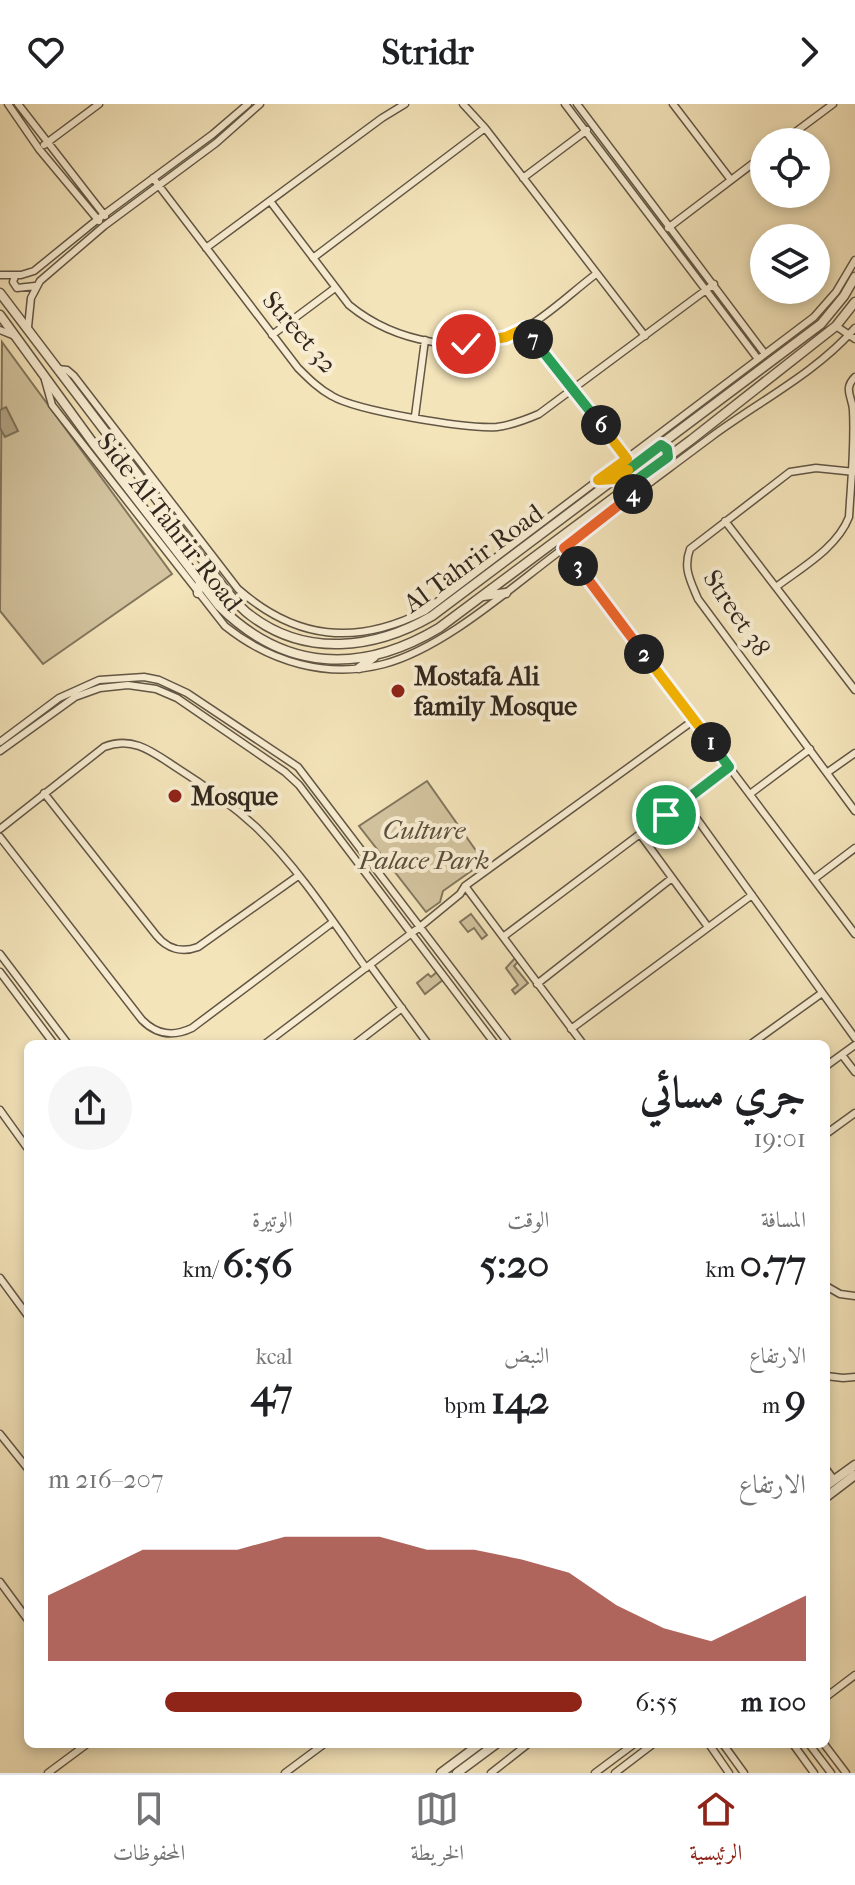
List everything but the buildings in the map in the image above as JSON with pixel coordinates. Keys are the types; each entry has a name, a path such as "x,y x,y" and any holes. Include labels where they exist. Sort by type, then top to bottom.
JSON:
{"street":[{"path":"8,104 39,149 107,224"},
{"path":"18,104 100,217"},
{"path":"39,149 99,104"},
{"path":"0,275 15,276 34,271 248,104"},
{"path":"15,276 13,282 19,289 36,285 107,224 216,143 260,104"},
{"path":"206,248 405,104"},
{"path":"463,104 485,128 645,336"},
{"path":"565,104 758,359"},
{"path":"577,104 765,354"},
{"path":"673,104 731,180"},
{"path":"801,128 833,104"},
{"path":"523,178 593,125"},
{"path":"313,258 485,128"},
{"path":"662,232 750,166"},
{"name":"Street 32","path":"153,178 298,368 333,397 355,406 477,427 498,427 539,414 714,284"},
{"path":"270,201 349,305 384,329 425,340 466,344 486,342 525,328 596,274"},
{"name":"Side Al Tahrir Road","path":"57,369 67,370 74,376 226,574 257,605 279,619 302,628 353,634 402,623 425,611 814,317 836,292 855,260"},
{"name":"Al Tahrir Road","path":"0,293 224,588 247,613 271,628 298,638 325,644 353,644 408,630 432,616 821,324 855,277"},
{"path":"29,335 27,313 36,285"},
{"path":"272,335 335,288"},
{"path":"836,292 849,288"},
{"name":"Al Tahrir Road","path":"0,315 84,431 200,581 238,625 292,653 322,659 353,659 375,656 413,644 482,597 836,326 855,302"},
{"path":"836,326 852,337"},
{"path":"525,328 627,459"},
{"name":"Side Al Tahrir Road","path":"45,377 52,405 225,626 272,655 312,667 359,668 404,658 427,647 506,593 632,495 852,337 855,328"},
{"path":"0,330 16,337"},
{"path":"415,416 425,340"},
{"path":"776,587 833,542 846,527 855,426 853,403 848,393 849,383 855,377"},
{"path":"713,406 717,391"},
{"path":"84,431 92,429 96,419"},
{"path":"683,429 683,437 691,440"},
{"path":"101,453 104,444 115,443"},
{"path":"661,445 667,449 668,457"},
{"name":"Street 38","path":"853,472 816,468 790,472 690,549 686,561 687,574 698,599 855,811"},
{"path":"632,495 639,478"},
{"path":"598,480 616,479"},
{"path":"725,521 855,690"},
{"path":"564,548 855,934"},
{"path":"503,564 505,550"},
{"path":"224,588 226,574"},
{"path":"198,593 200,581"},
{"path":"482,597 506,593"},
{"path":"359,668 375,656"},
{"path":"0,742 59,698 85,684 114,677 159,680 200,701 284,756 314,785 506,1040"},
{"path":"156,689 159,680"},
{"path":"0,751 56,709 86,692 114,685 156,689 195,709 285,772 305,793 492,1040"},
{"path":"270,1040 421,926 460,894 465,886 694,720"},
{"path":"0,829 104,747 120,742 137,744 192,778 250,822 298,876 425,1040"},
{"path":"750,794 810,749"},
{"path":"828,772 855,753"},
{"path":"503,937 729,767"},
{"path":"305,793 314,785"},
{"path":"44,793 156,935 170,947 184,950 198,947 298,876"},
{"path":"684,801 855,1038"},
{"path":"640,834 708,927"},
{"path":"0,837 142,1020 165,1034 192,1028 333,922"},
{"path":"814,879 855,848"},
{"path":"537,984 672,878"},
{"path":"465,886 580,1040"},
{"path":"571,1029 752,895"},
{"path":"0,954 65,1040"},
{"path":"0,972 51,1040"},
{"path":"757,1040 822,993"},
{"path":"360,1040 402,1008"},
{"path":"830,1063 855,1045"},
{"path":"842,1055 855,1072"},
{"path":"0,1110 24,1143"},
{"path":"830,1131 855,1113"},
{"path":"0,1278 24,1311"},
{"path":"830,1288 840,1294 855,1296"},
{"path":"830,1376 855,1377"},
{"path":"0,1434 24,1464"},
{"path":"830,1488 855,1465"},
{"path":"830,1488 855,1475"},
{"path":"0,1582 24,1615"},
{"path":"830,1694 855,1675"},
{"path":"48,1773 82,1748"},
{"path":"285,1773 319,1748"},
{"path":"441,1773 475,1748"},
{"path":"457,1773 491,1748"},
{"path":"491,1773 523,1748"},
{"path":"595,1773 629,1748"},
{"path":"615,1773 648,1748"},
{"path":"712,1748 729,1773"},
{"path":"715,1753 721,1748"},
{"path":"726,1748 744,1773"},
{"path":"796,1748 814,1773"},
{"path":"812,1748 831,1773"},
{"path":"827,1748 846,1773"}],"green space":[{"path":"2,342 172,574 43,664 0,611"},
{"name":"Culture Palace Park","path":"427,781 484,862 443,891 440,902 426,912 359,826"},
{"path":"471,914 487,935 482,939 474,928 468,932 460,922"},
{"path":"516,957 519,961 514,966 528,983 515,994 512,990 518,985 506,968"},
{"path":"438,971 444,979 425,994 417,983"}],"shaded area":[{"path":"6,407 18,431 5,437 0,428 0,410"}],"place":[{"name":"Mostafa Ali family Mosque","path":"398,691"},
{"name":"Mosque","path":"175,796"}],"route":[{"path":"466,344 506,337 525,328 627,459 598,480 616,479 661,445 667,449 668,457 639,478 632,495 564,548 729,767 666,815"}]}
